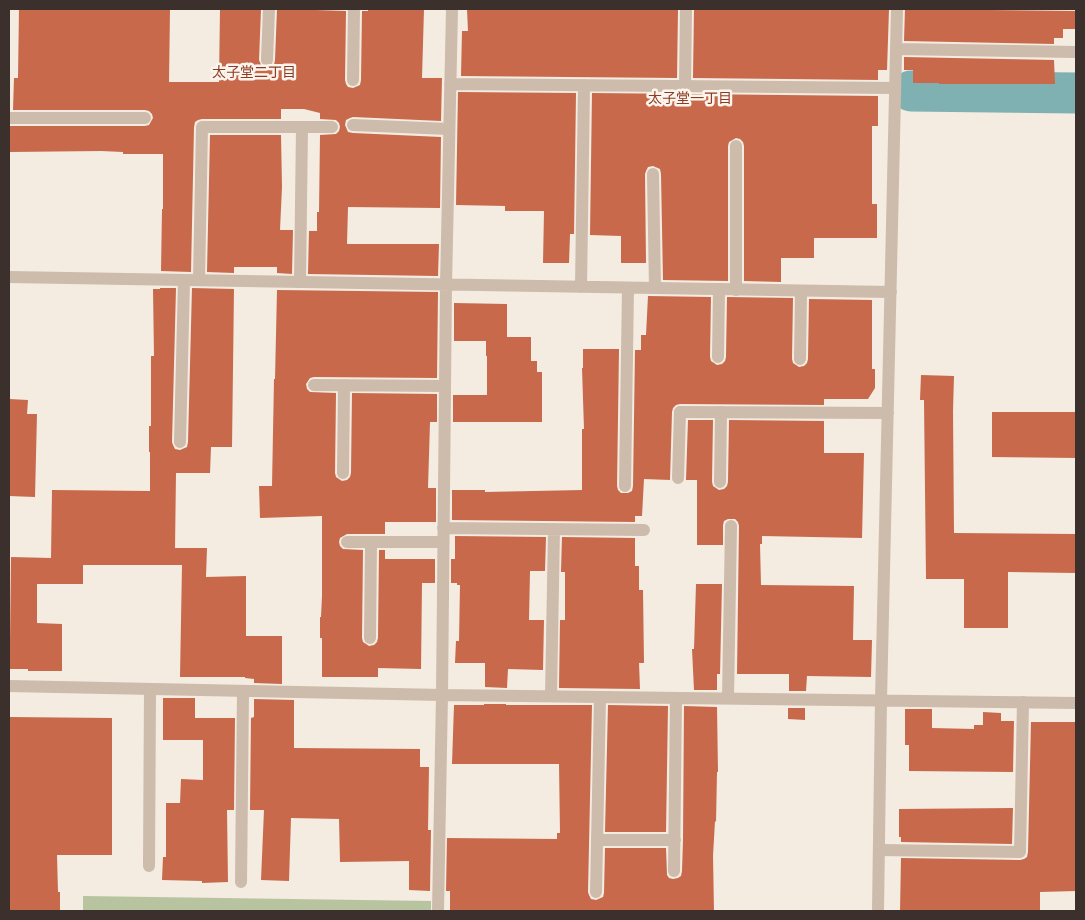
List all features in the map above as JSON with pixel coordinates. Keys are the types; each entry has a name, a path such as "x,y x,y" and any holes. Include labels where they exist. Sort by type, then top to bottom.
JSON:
{"street":[{"path":"267,60 269,9"},
{"path":"353,80 354,9"},
{"path":"438,911 446,285 452,9"},
{"path":"685,86 686,9"},
{"path":"878,911 897,9"},
{"path":"896,49 1076,52"},
{"path":"450,84 896,88"},
{"path":"581,287 584,85"},
{"path":"9,118 145,118"},
{"path":"353,125 449,129"},
{"path":"199,280 202,126 332,127"},
{"path":"300,282 302,127"},
{"path":"736,146 736,290"},
{"path":"653,174 655,288"},
{"path":"9,277 891,292"},
{"path":"180,442 184,280"},
{"path":"625,486 628,288"},
{"path":"718,357 719,289"},
{"path":"800,359 801,291"},
{"path":"314,385 445,386"},
{"path":"343,473 344,385"},
{"path":"678,478 680,412 888,413"},
{"path":"720,482 721,412"},
{"path":"728,698 731,526"},
{"path":"443,528 644,530"},
{"path":"551,696 554,529"},
{"path":"347,542 443,542"},
{"path":"370,638 371,542"},
{"path":"9,686 442,695 1076,703"},
{"path":"149,866 150,689"},
{"path":"241,882 243,691"},
{"path":"596,892 600,697"},
{"path":"674,871 676,698"},
{"path":"879,850 1020,852 1023,702"},
{"path":"597,840 674,840"}],"green space":[{"path":"83,896 431,901 431,911 83,911"}],"building":[{"path":"19,9 170,9 169,82 219,82 220,9 261,9 259,60 262,67 267,68 274,65 275,60 277,9 346,11 345,80 348,87 353,88 360,85 361,80 362,11 368,11 368,9 424,9 422,78 442,78 441,121 353,117 346,120 345,125 348,132 353,133 441,137 440,208 348,207 347,244 439,244 438,276 308,274 309,231 317,231 317,212 319,212 320,135 336,134 340,127 336,120 320,119 320,113 304,109 281,109 281,119 202,119 195,122 191,272 161,271 163,154 123,154 123,152 101,151 10,152 10,126 145,126 149,125 153,118 149,111 145,110 13,110 14,78 18,78"},
{"path":"467,9 678,9 677,78 461,76 462,31 468,31"},
{"path":"694,9 889,9 887,70 878,70 878,80 693,78"},
{"path":"905,9 1076,11 1076,29 1063,29 1063,38 1054,38 1054,44 904,41"},
{"path":"904,57 1054,60 1055,84 913,83 913,70 904,70"},
{"path":"458,92 576,93 574,234 570,234 569,263 543,263 544,211 505,211 505,206 456,205"},
{"path":"592,93 878,96 878,126 872,126 872,204 877,204 877,238 814,238 814,258 781,258 781,282 744,281 744,146 740,139 736,138 729,142 728,146 728,281 663,280 661,174 660,169 653,166 648,167 645,174 646,263 621,263 621,236 590,235"},
{"path":"210,135 281,135 282,187 280,230 293,230 292,274 277,273 277,267 234,267 234,273 207,272"},
{"path":"176,288 172,442 175,449 180,450 187,447 188,442 192,288 234,289 232,447 211,447 210,473 176,473 175,548 207,548 206,577 246,576 246,636 282,636 282,684 254,683 254,679 245,677 180,677 182,565 83,565 83,584 37,584 37,623 62,624 62,671 9,669 11,557 51,558 52,490 150,491 151,356 154,356 153,289"},
{"path":"277,290 438,292 437,378 314,377 310,378 306,384 310,392 336,393 335,473 336,477 342,481 347,480 351,473 352,393 437,394 437,422 430,422 428,488 436,488 436,522 385,522 385,534 347,534 340,538 339,542 343,549 363,550 362,638 363,642 369,646 374,645 378,638 379,550 385,550 385,559 435,559 435,583 422,583 421,669 378,668 378,677 322,677 320,617 322,596 322,516 260,518 259,486 272,486"},
{"path":"648,296 711,297 710,357 711,361 717,365 722,364 726,357 727,297 793,298 792,359 793,363 799,367 804,366 808,359 809,299 872,300 872,369 875,369 875,388 868,399 824,399 824,405 676,405 672,412 670,480 644,479 642,516 635,516 635,522 452,520 452,490 485,490 485,492 582,490 582,429 584,429 583,349 619,349 617,486 621,493 632,491 635,350 641,350 641,335 646,335"},
{"path":"454,303 507,304 507,337 531,337 531,361 537,361 537,372 542,372 542,422 453,422 453,395 487,395 486,341 454,341"},
{"path":"921,375 954,376 954,533 1076,534 1076,573 1008,572 1008,628 964,628 964,579 926,579 924,400 920,400"},
{"path":"9,399 28,400 27,414 37,414 35,497 9,496"},
{"path":"992,412 1076,412 1076,458 992,457"},
{"path":"688,420 713,420 712,482 713,486 719,490 724,489 728,482 729,420 824,421 824,453 864,453 862,538 762,536 762,544 760,544 761,585 854,586 853,640 872,640 871,677 807,676 806,691 789,691 789,674 737,674 739,526 735,519 728,519 724,521 723,525 723,545 697,545 697,480 686,480"},
{"path":"455,536 546,537 545,571 530,571 529,620 544,620 543,670 508,669 507,688 485,687 485,663 455,663 456,641 459,641 460,585 451,583 451,559 455,559"},
{"path":"562,537 635,538 635,566 639,566 639,590 643,590 644,663 639,663 640,689 559,688 560,620 565,620 565,572 561,572"},
{"path":"696,584 722,584 720,674 717,674 717,690 694,690 692,649 694,649"},
{"path":"163,698 195,698 195,718 235,718 234,810 227,810 228,882 202,883 202,881 162,880 163,857 166,857 166,803 180,803 181,779 203,780 203,740 163,740"},
{"path":"254,699 294,700 294,748 420,749 420,767 429,767 428,830 431,830 430,891 409,890 409,861 340,862 339,819 291,818 289,881 261,880 264,810 250,810 251,718 254,717"},
{"path":"454,705 592,705 588,892 591,899 596,900 603,897 604,893 605,848 666,848 667,875 673,879 681,876 684,706 717,707 718,772 713,856 714,911 450,911 450,891 446,891 447,838 557,839 557,833 560,833 559,764 452,764"},
{"path":"608,705 668,706 666,832 605,832"},
{"path":"788,708 805,708 805,720 788,719"},
{"path":"905,709 932,709 932,728 974,729 974,725 983,725 983,712 1001,713 1001,721 1014,721 1013,772 909,771 909,745 905,745"},
{"path":"9,717 112,718 112,855 57,855 60,910 9,911"},
{"path":"1031,722 1076,722 1076,891 1040,892 1040,911 900,911 901,858 1020,860 1027,857"},
{"path":"1013,808 1012,844 901,842 901,837 899,837 899,809"}],"waterway":[{"path":"911,91 1076,93"}],"district":[{"name":"太子堂二丁目","path":"254,73"},
{"name":"太子堂一丁目","path":"690,99"}]}
